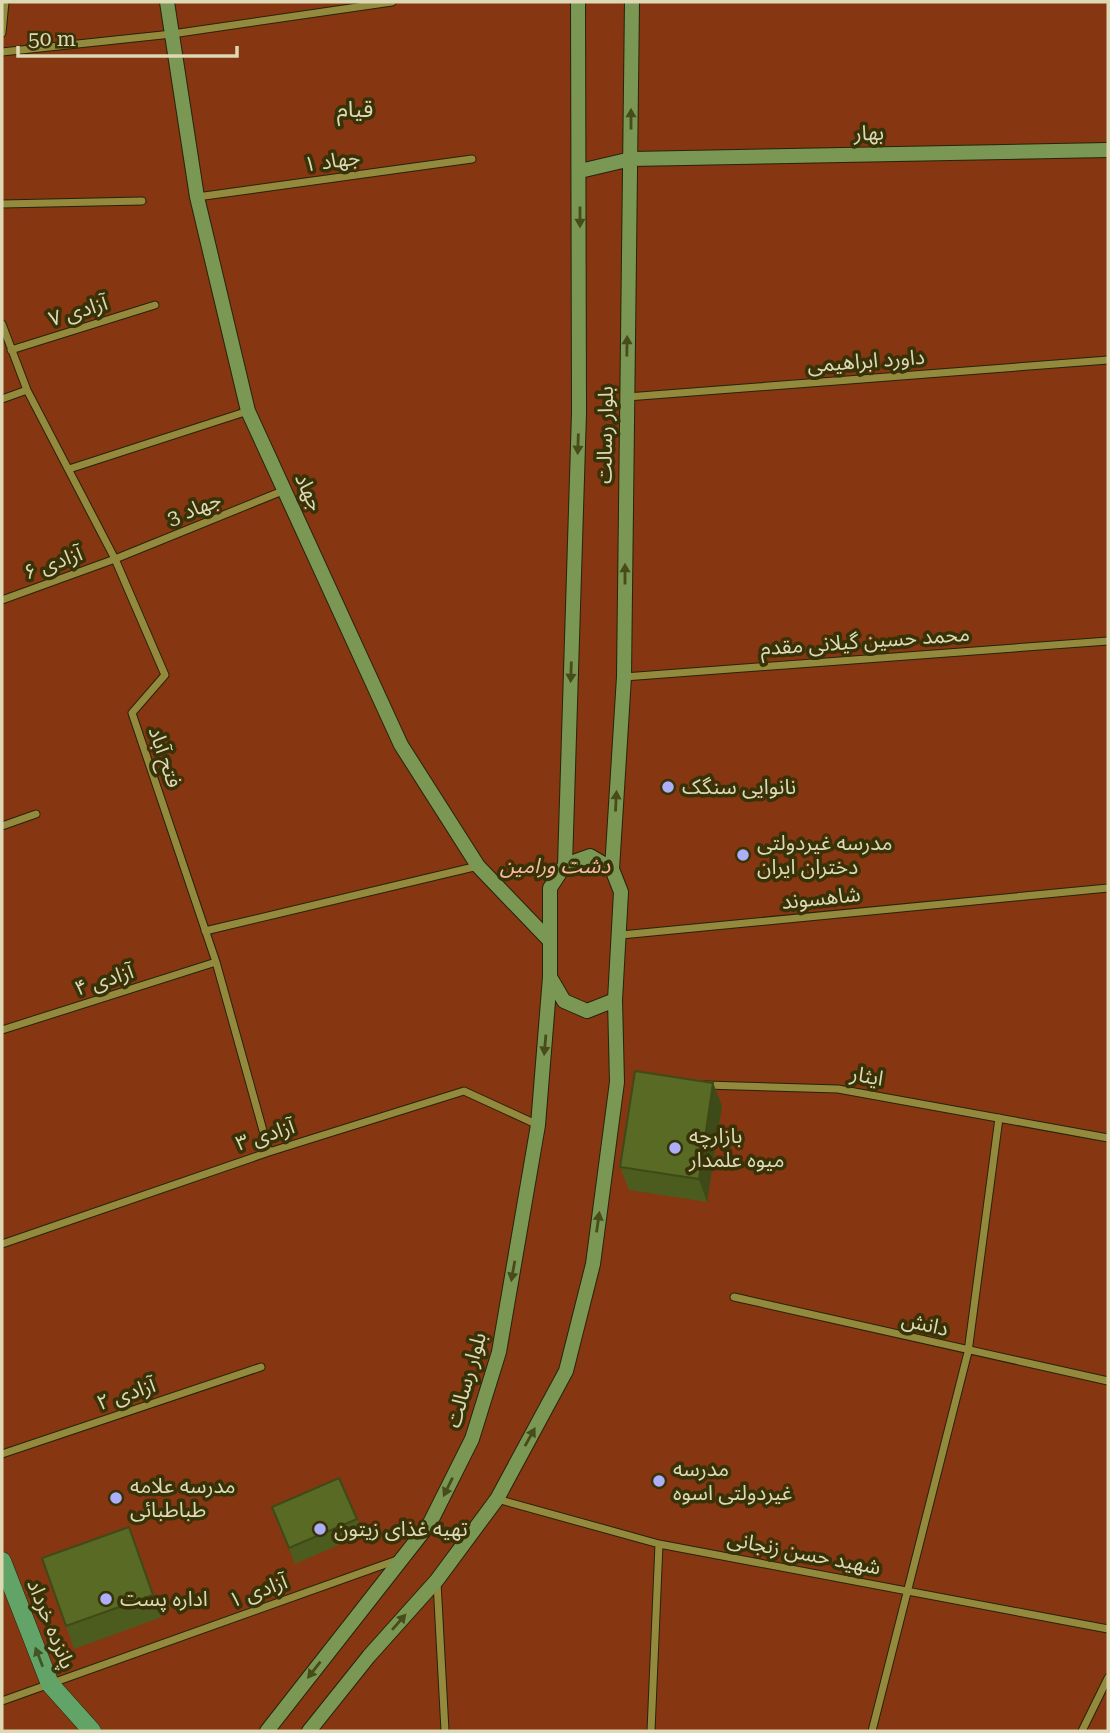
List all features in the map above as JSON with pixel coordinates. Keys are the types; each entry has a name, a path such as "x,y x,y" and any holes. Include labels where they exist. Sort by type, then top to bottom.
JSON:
{"main road":[{"name":"جهاد","path":"167,2 197,197 248,411 401,745 478,866 550,941"},
{"name":"بلوار رسالت","path":"267,1731 430,1523 472,1439 499,1352 538,1125 550,978 550,888 565,865 579,414 578,2"},
{"name":"بلوار رسالت","path":"615,1000 621,935 621,892 612,869 624,677 632,2"},
{"name":"بهار","path":"580,171 631,159 1108,150"},
{"path":"565,865 590,856 612,869"},
{"path":"309,1731 369,1656 437,1580 497,1499 566,1371 593,1264 624,1082 615,1000 587,1012 564,1001 550,978"},
{"name":"پانزده خرداد","path":"2,1561 50,1684 92,1731"},
{"path":"50,1684 74,1731"}],"street":[{"path":"2,33 5,2"},
{"path":"2,52 172,34 392,2"},
{"name":"جهاد ۱","path":"197,197 472,159"},
{"path":"2,204 142,201"},
{"name":"آزادی ۷","path":"11,350 155,305"},
{"name":"فتح آباد","path":"2,324 27,390 116,559 165,676 132,713 216,962 269,1152"},
{"name":"داورد ابراهیمی","path":"626,398 1108,360"},
{"path":"2,399 27,390"},
{"path":"69,469 248,411"},
{"name":"جهاد 3","path":"116,559 285,491"},
{"name":"آزادی ۶","path":"2,600 116,559"},
{"name":"محمد حسین گیلانی مقدم","path":"624,677 1108,640"},
{"path":"2,826 36,814"},
{"path":"205,931 478,866"},
{"name":"شاهسوند","path":"621,935 1108,888"},
{"name":"آزادی ۴","path":"2,1030 216,962"},
{"name":"ایثار","path":"700,1084 838,1089 1108,1138"},
{"name":"آزادی ۳","path":"2,1244 269,1152 464,1091 538,1125"},
{"path":"872,1731 968,1352 999,1118"},
{"name":"دانش","path":"734,1297 968,1352 1108,1381"},
{"name":"آزادی ۲","path":"2,1454 261,1367"},
{"name":"شهید حسن زنجانی","path":"497,1499 659,1544 1108,1629"},
{"path":"651,1731 659,1544"},
{"name":"آزادی ۱","path":"2,1701 399,1560"},
{"path":"437,1580 444,1731"},
{"path":"1082,1731 1108,1678"}],"green space":[{"name":"دشت ورامین","path":"2,2 1108,2 1108,1731 2,1731"}],"building":[{"name":"بازارچه میوه علمدار","path":"635,1071 713,1083 699,1179 620,1167"},
{"name":"تهیه غذای زیتون","path":"339,1478 357,1519 289,1548 272,1507"},
{"name":"اداره پست","path":"129,1527 153,1595 66,1626 42,1558"}],"place":[{"name":"نانوایی سنگک","path":"668,787"},
{"name":"مدرسه غیردولتی دختران ایران","path":"743,855"},
{"name":"بازارچه میوه علمدار","path":"675,1148"},
{"name":"مدرسه غیردولتی اسوه","path":"659,1481"},
{"name":"مدرسه علامه طباطبائی","path":"116,1498"},
{"name":"تهیه غذای زیتون","path":"320,1529"},
{"name":"اداره پست","path":"106,1599"}],"district":[{"name":"قیام","path":"355,109"}]}
